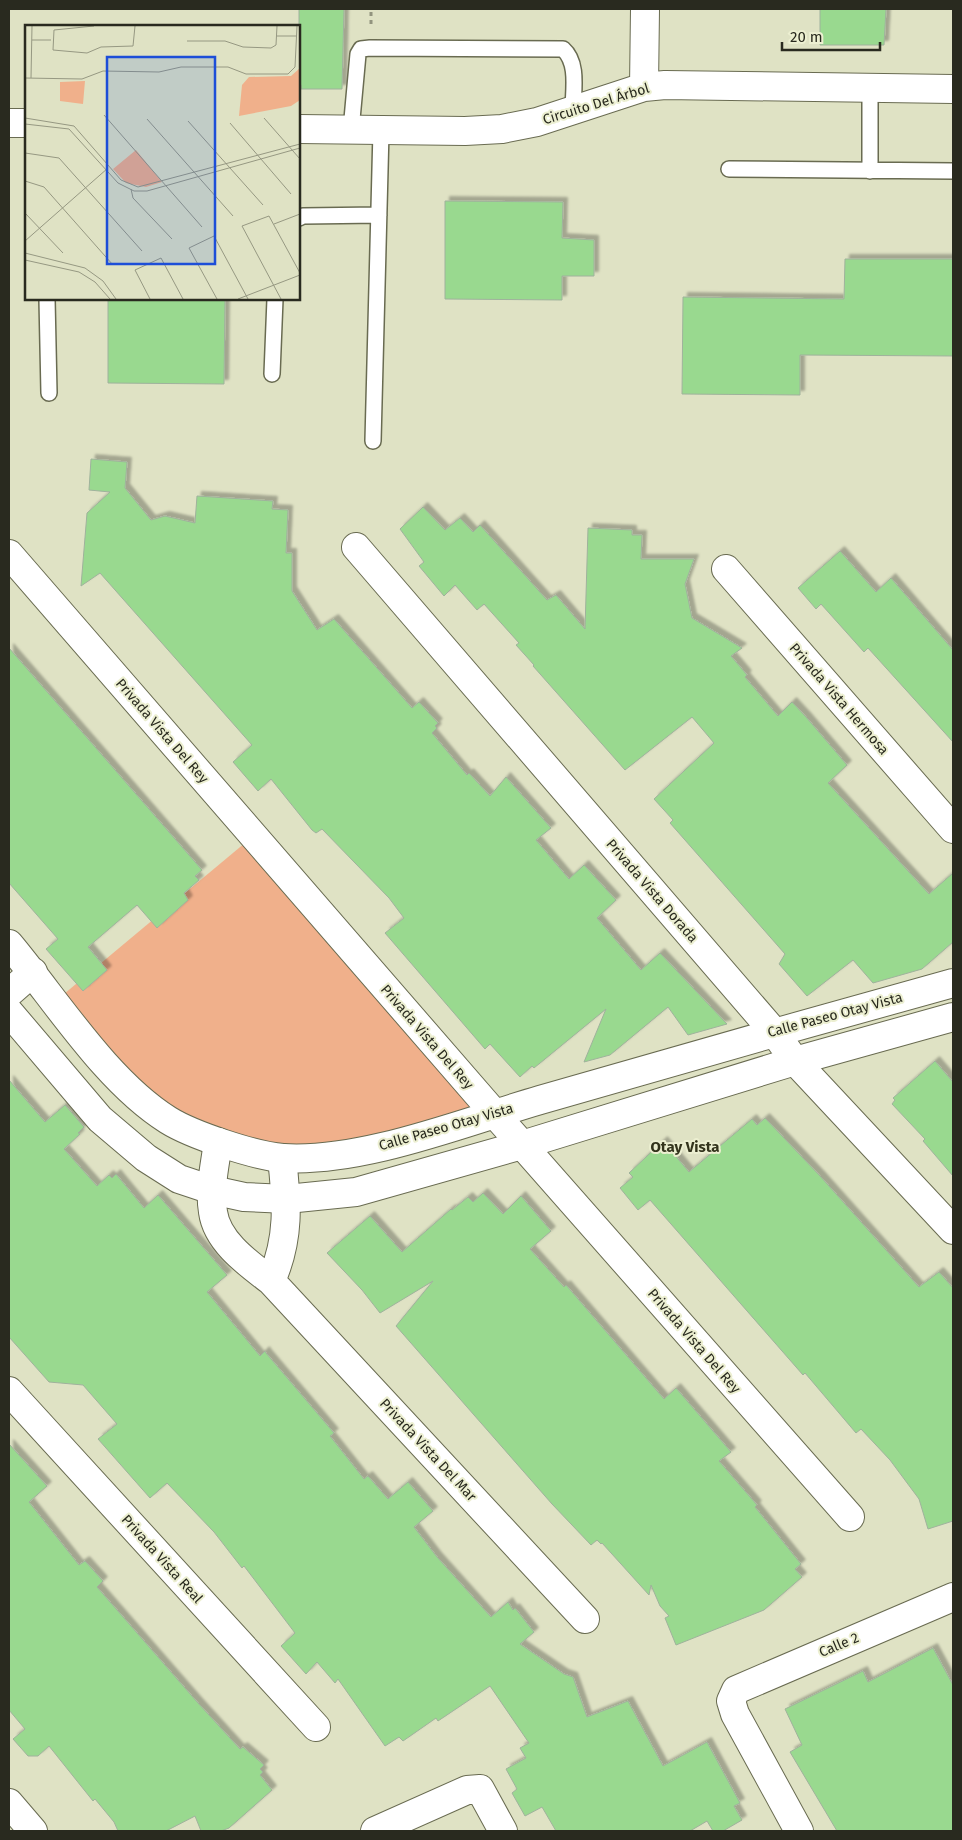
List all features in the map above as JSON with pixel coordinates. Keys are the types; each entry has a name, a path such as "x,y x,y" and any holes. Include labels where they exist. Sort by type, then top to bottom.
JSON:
{"street":[{"path":"644,87 645,9"},
{"name":"Circuito Del Árbol","path":"300,129 381,131 502,128 538,122 644,87 665,84 953,88"},
{"path":"9,123 25,123"},
{"name":"Privada Vista Dorada","path":"356,547 774,1032 795,1061 953,1230"},
{"name":"Privada Vista Del Rey","path":"9,554 494,1114 850,1517"},
{"name":"Privada Vista Hermosa","path":"726,569 953,829"},
{"name":"Calle Paseo Otay Vista","path":"9,944 69,1020 131,1092 169,1120 218,1142 282,1158 351,1154 774,1032 953,984"},
{"path":"9,993 33,972"},
{"path":"9,1012 100,1120 146,1158 179,1179 212,1190 244,1197 287,1199 356,1192 522,1145 795,1061 953,1017"},
{"name":"Privada Vista Del Mar","path":"218,1142 212,1190 212,1213 220,1230 238,1255 272,1281 585,1619"},
{"path":"272,1281 282,1257 285,1236 287,1199 282,1158"},
{"name":"Privada Vista Real","path":"9,1391 316,1727"},
{"name":"Calle 2","path":"800,1831 735,1714 731,1701 736,1690 953,1597"},
{"path":"375,1831 467,1790 480,1789 503,1831"},
{"path":"9,1802 33,1831"}],"lane":[{"path":"351,130 358,54 361,49 370,48 563,49 570,55 573,64 573,111"},
{"path":"870,87 870,171"},
{"path":"373,442 381,131"},
{"path":"729,169 953,172"},
{"path":"300,218 379,216"},
{"path":"47,300 49,393"},
{"path":"272,374 275,300"}],"shaded area":[{"path":"258,832 494,1113 282,1158 169,1121 58,999"}],"building":[{"path":"299,9 344,9 342,89 301,89"},
{"path":"820,9 886,9 884,45 820,45"},
{"path":"445,201 563,202 562,238 594,240 594,276 562,276 562,300 445,299"},
{"path":"845,259 953,259 953,356 800,355 800,395 682,394 683,297 844,299"},
{"path":"108,300 225,300 224,384 108,383"},
{"path":"91,459 127,462 125,488 151,520 165,516 195,523 197,496 273,501 272,509 288,510 286,553 292,553 292,591 317,630 334,619 412,708 419,702 438,723 435,726 437,728 432,733 467,775 469,773 490,796 506,777 551,828 536,840 569,879 584,865 616,900 597,918 641,970 660,953 727,1024 688,1035 668,1007 610,1055 584,1062 606,1009 534,1068 532,1066 520,1077 490,1044 485,1049 385,933 404,918 389,898 322,829 316,833 312,830 271,779 258,791 233,762 252,745 100,573 81,586 87,513 110,492 89,490"},
{"path":"423,507 445,530 460,518 473,532 480,525 547,600 556,595 585,629 588,528 632,530 632,535 642,535 641,559 694,559 685,584 692,618 742,648 731,656 747,675 745,677 778,716 792,702 847,765 828,783 929,894 953,873 953,942 922,969 873,983 853,960 807,996 779,964 785,954 670,823 673,820 654,799 714,743 692,717 625,770 533,666 516,645 519,643 484,604 477,610 455,585 444,596 419,566 424,562 400,529"},
{"path":"840,551 876,592 891,578 953,650 953,742 868,648 864,652 821,604 816,609 798,588"},
{"path":"9,648 202,870 195,876 199,880 184,893 188,900 157,928 137,905 88,947 107,970 83,991 46,949 58,939 9,883"},
{"path":"935,1061 953,1082 953,1176 923,1141 925,1139 892,1104 895,1100 893,1098"},
{"path":"9,1080 45,1122 65,1105 84,1127 78,1133 80,1134 64,1149 97,1186 109,1175 112,1178 116,1174 144,1208 158,1195 227,1275 207,1292 260,1356 265,1351 334,1433 330,1436 364,1479 368,1476 388,1499 408,1482 433,1511 414,1527 437,1557 491,1617 508,1602 513,1610 515,1608 534,1632 520,1644 564,1674 573,1677 587,1717 628,1701 663,1766 707,1742 740,1803 734,1806 742,1820 723,1831 713,1831 707,1821 690,1831 556,1831 542,1807 525,1816 512,1793 517,1789 506,1769 526,1758 520,1748 529,1743 490,1686 438,1721 436,1718 403,1741 399,1737 385,1746 338,1679 335,1683 317,1662 306,1674 281,1646 295,1633 244,1566 242,1568 214,1532 167,1483 150,1498 98,1439 117,1424 83,1385 49,1382 9,1337"},
{"path":"765,1118 820,1176 919,1287 939,1272 953,1288 953,1521 928,1529 919,1499 890,1460 861,1429 856,1433 805,1373 803,1375 650,1200 638,1210 620,1188 633,1177 629,1173 663,1141 689,1172 752,1119 757,1125"},
{"path":"483,1193 503,1214 521,1196 551,1231 530,1249 564,1287 566,1285 664,1399 676,1388 731,1452 719,1461 757,1505 755,1507 801,1564 795,1569 802,1577 764,1610 676,1645 665,1618 669,1616 660,1606 651,1585 649,1595 602,1543 597,1540 591,1545 552,1504 396,1326 433,1281 380,1313 362,1290 327,1253 370,1216 402,1252 451,1209 468,1197 473,1202"},
{"path":"9,1444 47,1486 29,1502 79,1565 85,1561 103,1581 97,1587 198,1703 240,1749 243,1747 264,1765 260,1769 263,1772 260,1775 272,1790 229,1828 221,1831 201,1831 195,1816 166,1831 118,1831 114,1822 95,1799 93,1801 49,1746 38,1756 28,1756 13,1739 25,1729 9,1710"},
{"path":"933,1648 953,1685 953,1831 837,1831 790,1752 802,1745 785,1709 863,1671 868,1682"}],"district":[{"name":"Otay Vista","path":"685,1147"}]}
